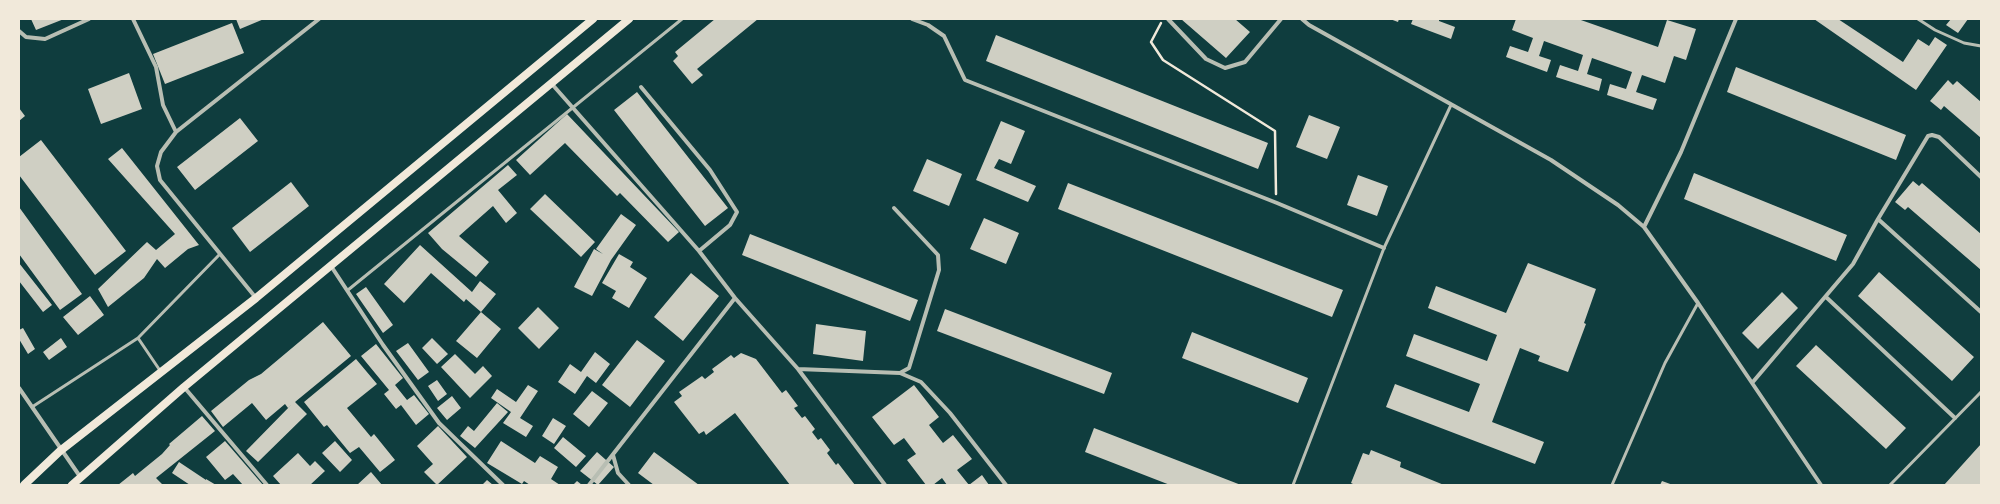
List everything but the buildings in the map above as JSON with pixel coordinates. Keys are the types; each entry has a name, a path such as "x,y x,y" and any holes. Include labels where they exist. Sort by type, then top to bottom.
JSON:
{"main road":[{"path":"24,485 60,450 256,298 593,19"},
{"path":"72,485 184,387 629,19"}],"street":[{"path":"19,31 26,37 45,39 90,19"},
{"path":"132,19 156,67 163,105 176,132"},
{"path":"256,298 160,180 157,166 161,152 176,132 319,19"},
{"path":"912,19 928,25 944,36 964,80 1384,248"},
{"path":"1168,19 1206,59 1225,68 1245,62 1281,19"},
{"path":"1302,19 1309,25 1551,160 1618,205 1644,227 1698,303 1821,485"},
{"path":"1644,227 1680,152 1736,19"},
{"path":"551,83 699,251 735,298 798,369 885,485"},
{"path":"641,87 710,170 737,212 730,225 699,251"},
{"path":"1752,383 1853,264 1928,136 1939,137 1981,177"},
{"path":"894,208 938,255 939,270 909,368 900,373"},
{"path":"1878,219 1981,312"},
{"path":"331,265 383,345 439,422 503,485"},
{"path":"1826,297 1955,418"},
{"path":"589,485 735,298"},
{"path":"798,369 900,373 921,382 950,412 1006,485"},
{"path":"184,387 267,485"},
{"path":"19,388 60,450 81,478"},
{"path":"613,455 618,473 629,485"}],"lane":[{"path":"348,290 682,19"},
{"path":"1918,19 1935,30 1964,43 1981,46"},
{"path":"1293,485 1384,248 1451,105"},
{"path":"32,407 138,338 220,254"},
{"path":"1612,485 1665,363 1698,303"},
{"path":"138,338 161,372"},
{"path":"1890,485 1981,392"}],"path":[{"path":"1164,19 1151,42 1163,60 1275,131 1277,204"}]}
